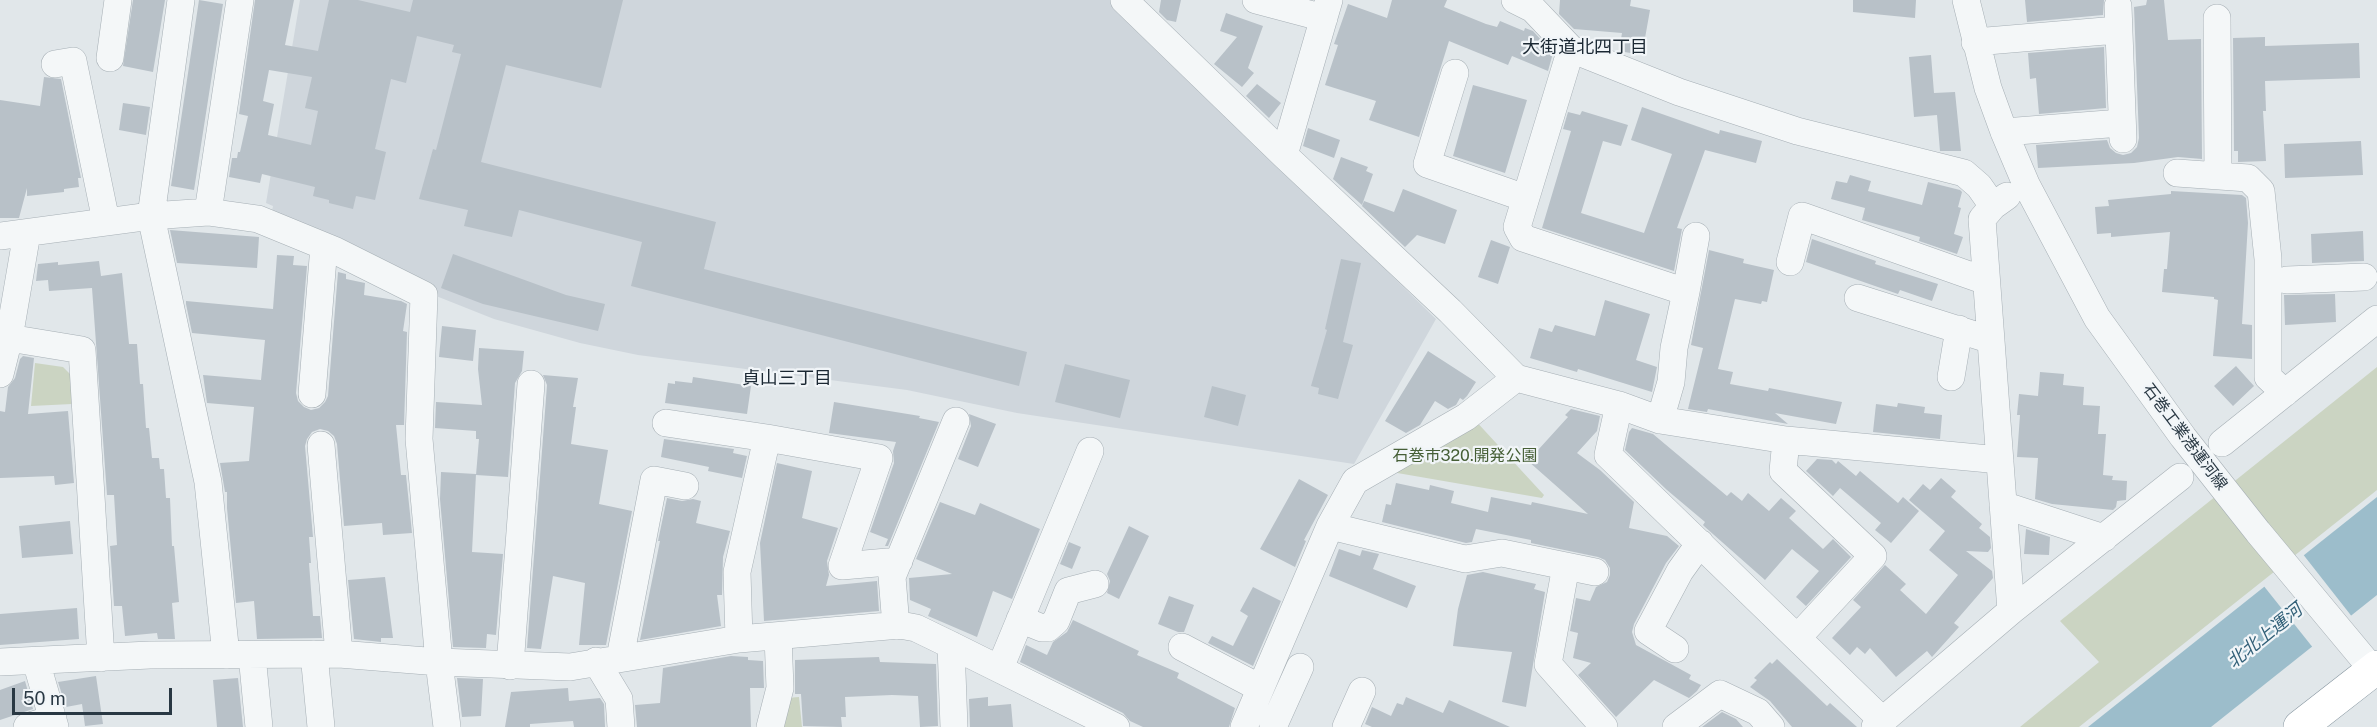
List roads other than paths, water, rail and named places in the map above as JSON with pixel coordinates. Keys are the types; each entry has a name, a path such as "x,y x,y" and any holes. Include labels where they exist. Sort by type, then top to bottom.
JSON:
{"highway":[{"path":"2300,727 2375,669"}],"street":[{"path":"110,58 118,0"},
{"path":"181,0 151,216 208,482 239,655 260,727"},
{"path":"208,212 240,0"},
{"path":"1124,0 1450,311 1516,378 1619,405 1660,420 1786,440 2000,460"},
{"path":"1256,0 1326,9 1284,155"},
{"name":"石巻工業港運河線","path":"1966,0 1988,88 2004,132 2026,184 2097,318 2183,437 2272,549 2375,669"},
{"path":"1528,3 1571,49 1679,92 1797,131 1964,173 1979,186 1993,206"},
{"path":"1975,42 2118,18 2122,131 2004,132"},
{"path":"2217,18 2218,176"},
{"path":"1571,49 1517,226 1523,238 1686,292"},
{"path":"55,64 73,61 106,222"},
{"path":"1455,73 1427,164 1525,198"},
{"path":"2177,173 2248,178 2261,191 2280,266 2268,378 2285,393"},
{"path":"2012,611 1982,219 1993,206 2026,184"},
{"path":"0,236 151,216 208,212 258,219 324,246 424,295 419,439 447,727"},
{"path":"1790,262 1802,216 1986,281"},
{"path":"0,374 9,338 27,233"},
{"path":"1660,420 1671,381 1674,348 1696,236"},
{"path":"312,394 324,246"},
{"path":"2280,266 2364,277"},
{"path":"1858,298 1991,340"},
{"path":"2222,444 2377,319"},
{"path":"1951,377 1959,329"},
{"path":"9,338 82,350 100,658"},
{"path":"1244,727 1330,526 1355,481 1466,417 1516,378"},
{"path":"510,666 531,384"},
{"path":"1619,405 1608,455 1798,637 1879,724 2012,611 2180,477"},
{"path":"896,626 892,577 956,421"},
{"path":"666,423 879,458 842,566 899,561"},
{"path":"739,639 736,572 767,438"},
{"path":"1786,440 1783,471 1873,556 1798,637"},
{"path":"321,445 327,654 321,727"},
{"path":"1000,668 1090,450"},
{"path":"621,727 619,699 608,660 654,480 685,486"},
{"path":"2003,505 2104,538"},
{"path":"1330,526 1465,559 1502,553 1595,572"},
{"path":"1676,649 1648,631 1680,571 1700,543"},
{"path":"1566,566 1548,664 1604,727"},
{"path":"1020,620 1048,628 1056,621 1068,591 1095,584"},
{"path":"0,662 327,654 510,666 570,667 739,639 896,626 916,628 1000,668 1077,717 1116,727"},
{"path":"770,727 780,688 778,636"},
{"path":"951,645 954,727"},
{"path":"1182,647 1265,678 1298,673 1273,727"},
{"path":"36,661 45,724"},
{"path":"1346,727 1362,691"},
{"path":"1676,727 1720,694 1758,712 1771,727"}],"water":[{"name":"北北上運河","path":"2377,497 2377,595 2211,727 2088,727"}],"district":[{"name":"大街道北四丁目","path":"1585,47"},
{"name":"貞山三丁目","path":"787,378"}],"park label":[{"name":"石巻市320.開発公園","path":"1465,456"}]}
